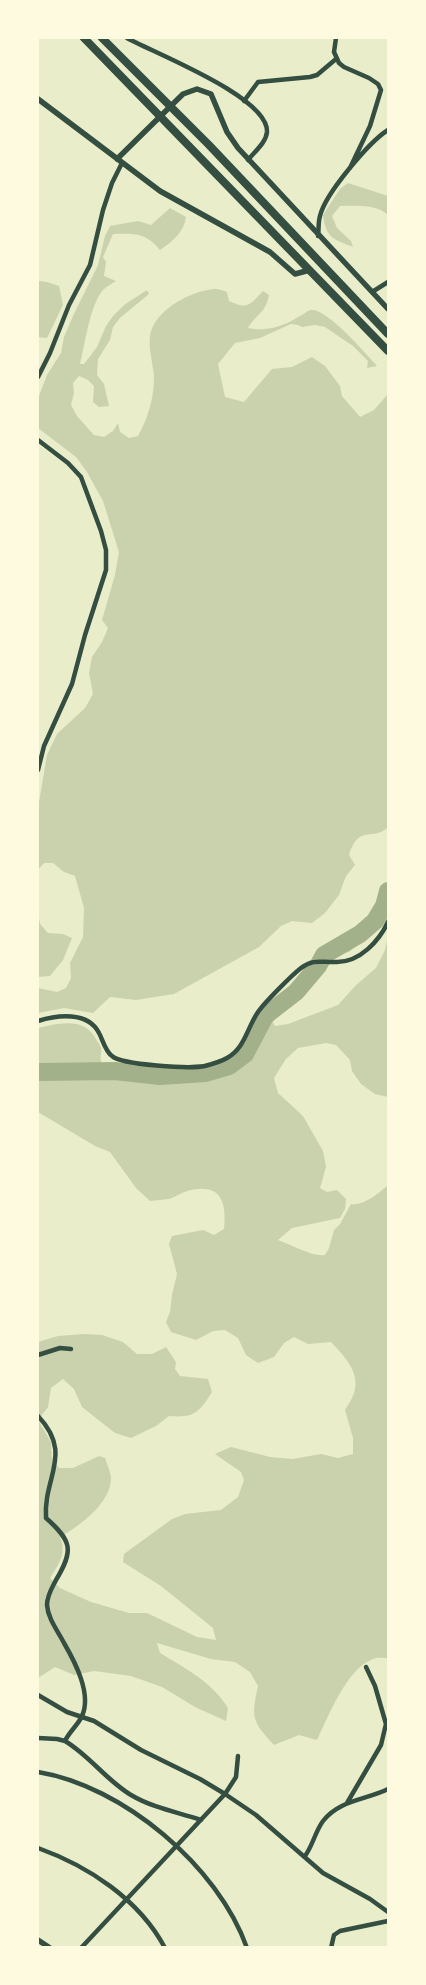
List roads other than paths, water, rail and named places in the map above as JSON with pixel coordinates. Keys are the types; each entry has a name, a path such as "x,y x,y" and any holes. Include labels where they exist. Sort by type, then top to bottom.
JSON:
{"highway":[{"path":"84,38 388,351"},
{"path":"102,38 170,106 388,334"}],"street":[{"path":"127,38 196,70 223,86 244,101 265,120 267,130 265,139 248,160"},
{"path":"336,38 334,52 336,59 344,68 369,78 378,84 380,90 370,126 350,168"},
{"path":"244,101 258,82 317,75 336,59"},
{"path":"38,378 90,265 103,210 120,161 170,106 183,94 197,89 211,94 227,132 248,160 388,309"},
{"path":"38,99 120,161 182,204 270,252 294,274 310,270"},
{"path":"318,236 320,216 326,202 350,168 388,130"},
{"path":"372,292 388,282"},
{"path":"38,440 68,463 81,477 101,530 106,550 106,570 85,635 72,684 44,746 38,770"},
{"path":"38,1021 64,1015 79,1017 93,1023 112,1057 125,1062 204,1066 226,1059 235,1053 242,1045 258,1012 299,969 309,962 319,960 337,962 349,960 367,950 382,935 388,922"},
{"path":"38,1355 60,1348 71,1349"},
{"path":"38,1416 52,1436 56,1461 47,1496 46,1518 63,1534 68,1544 64,1567 49,1593 47,1605 50,1618 68,1650 84,1690 85,1705 82,1716 65,1741"},
{"path":"346,1803 381,1745 386,1724 376,1686 366,1667"},
{"path":"38,1695 66,1712 94,1721 141,1750 200,1779 225,1794 256,1815 323,1873 370,1899 388,1912"},
{"path":"38,1738 57,1738 79,1749 108,1778 131,1795 148,1804 201,1820"},
{"path":"81,1948 225,1794 236,1777 238,1756"},
{"path":"38,1772 79,1784 109,1798 145,1819 178,1846 214,1887 247,1948"},
{"path":"305,1856 322,1822 330,1814 346,1803 388,1789"},
{"path":"38,1848 61,1857 96,1875 145,1919 165,1948"},
{"path":"331,1948 334,1935 340,1931 388,1921"},
{"path":"38,1940 50,1948"}],"waterway":[{"path":"38,1072 115,1071 160,1076 205,1073 229,1066 245,1054 265,1016 296,992 318,966 324,955 360,934 375,921 384,906 388,891"}]}
